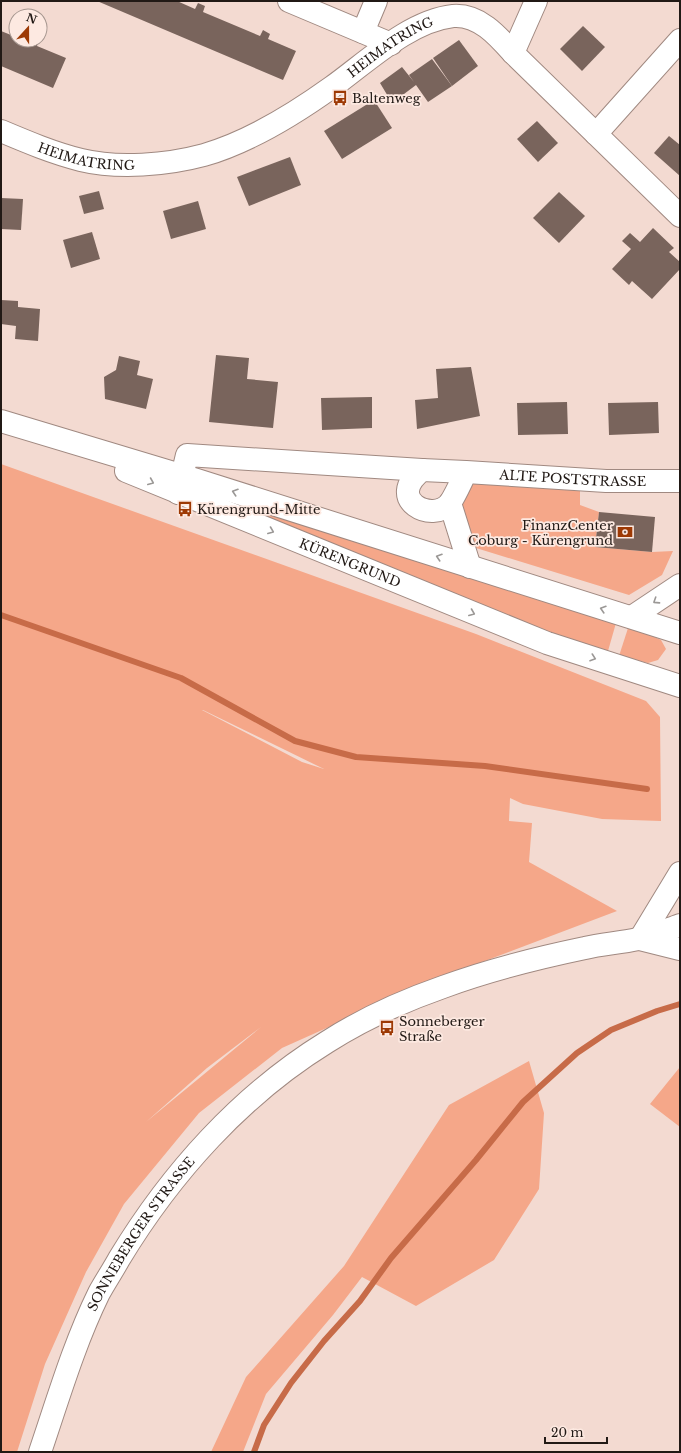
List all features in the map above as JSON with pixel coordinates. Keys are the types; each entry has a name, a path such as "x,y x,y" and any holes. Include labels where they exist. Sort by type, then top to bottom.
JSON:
{"street":[{"path":"289,1 391,44"},
{"path":"363,32 376,1"},
{"path":"513,53 536,1"},
{"name":"HEIMATRING","path":"1,131 50,151 82,160 112,165 154,164 204,155 237,142 282,120 331,88 391,44 420,25 453,16 460,16 478,22 493,30 513,53 680,216"},
{"path":"596,134 680,40"},
{"name":"KÜRENGRUND","path":"1,421 25,428 180,484 546,643 680,686"},
{"name":"ALTE POSTSTRASSE","path":"180,484 187,455 613,481 680,481"},
{"path":"422,470 412,478 408,484 407,491 409,499 420,508 427,510 443,509 450,503 466,472"},
{"name":"KÜRENGRUND","path":"180,484 470,567 680,633"},
{"path":"450,503 470,567"},
{"path":"632,617 680,585"},
{"path":"640,939 680,873"},
{"path":"640,939 680,914"},
{"name":"SONNEBERGER STRASSE","path":"40,1452 84,1325 100,1291 134,1234 169,1186 197,1153 229,1120 260,1092 298,1061 328,1041 403,1003 444,986 504,967 586,948 640,939 680,926"},
{"name":"SONNEBERGER STRASSE","path":"640,939 680,949"}],"shaded area":[{"path":"1,464 476,634 646,701 660,717 661,821 602,819 523,804 510,798 509,821 532,823 529,862 617,911 427,983 282,1048 199,1113 124,1204 86,1272 45,1364 17,1452 1,1452","holes":["203,710 324,769 302,762","261,1027 146,1122 207,1068"]},
{"path":"478,479 580,488 580,505 599,512 595,547 652,552 673,551 662,575 629,595 476,548 462,524 460,498"},
{"path":"247,505 616,623 608,651 470,603 245,509"},
{"path":"629,625 661,640 666,649 658,660 648,663 619,656"},
{"path":"529,1061 544,1113 539,1189 494,1260 416,1306 362,1277 333,1315 266,1394 243,1452 211,1452 246,1377 344,1266 449,1105"},
{"path":"680,1067 680,1127 650,1104"}],"building":[{"path":"97,1 177,1 195,9 198,3 205,6 203,12 260,36 263,30 270,34 268,39 296,51 283,80"},
{"path":"583,26 605,47 582,71 560,49"},
{"path":"1,31 8,34 8,48 42,48 66,58 53,88 1,66"},
{"path":"459,40 478,66 452,86 433,58"},
{"path":"432,59 452,86 428,102 416,85 392,103 380,83 402,67 414,82 409,75"},
{"path":"374,100 392,128 342,159 324,131"},
{"path":"537,121 558,143 538,162 517,139"},
{"path":"669,136 680,145 680,176 654,153"},
{"path":"290,157 301,185 249,206 237,177"},
{"path":"99,191 104,209 84,214 79,196"},
{"path":"559,192 585,216 559,243 533,218"},
{"path":"1,198 23,199 21,230 1,229"},
{"path":"198,201 206,229 171,239 163,211"},
{"path":"653,228 674,248 669,252 680,262 680,269 652,299 632,281 629,285 612,269 631,249 622,241 630,233 640,242"},
{"path":"92,232 100,259 71,268 63,240"},
{"path":"1,300 18,301 18,307 40,309 38,341 15,339 16,326 1,324"},
{"path":"216,355 249,358 247,379 278,382 273,428 209,422"},
{"path":"119,356 140,361 137,375 153,379 146,409 105,399 104,377 116,370"},
{"path":"471,367 480,416 417,429 415,400 438,398 436,369"},
{"path":"372,397 372,428 322,430 321,398"},
{"path":"567,402 568,434 518,435 517,403"},
{"path":"658,402 659,433 609,435 608,403"},
{"name":"FinanzCenter Coburg - Kürengrund","path":"599,512 655,517 652,552 595,547"}],"waterway":[{"path":"1,615 181,678 295,741 356,757 485,766 647,789"},
{"path":"254,1452 264,1425 291,1383 324,1341 360,1301 391,1258 476,1160 523,1102 577,1053 611,1030 657,1011 680,1004"}],"place":[{"name":"Baltenweg","path":"340,98"},
{"name":"Kürengrund-Mitte","path":"185,509"},
{"name":"FinanzCenter Coburg - Kürengrund","path":"625,532"},
{"name":"Sonneberger Straße","path":"387,1028"}]}
